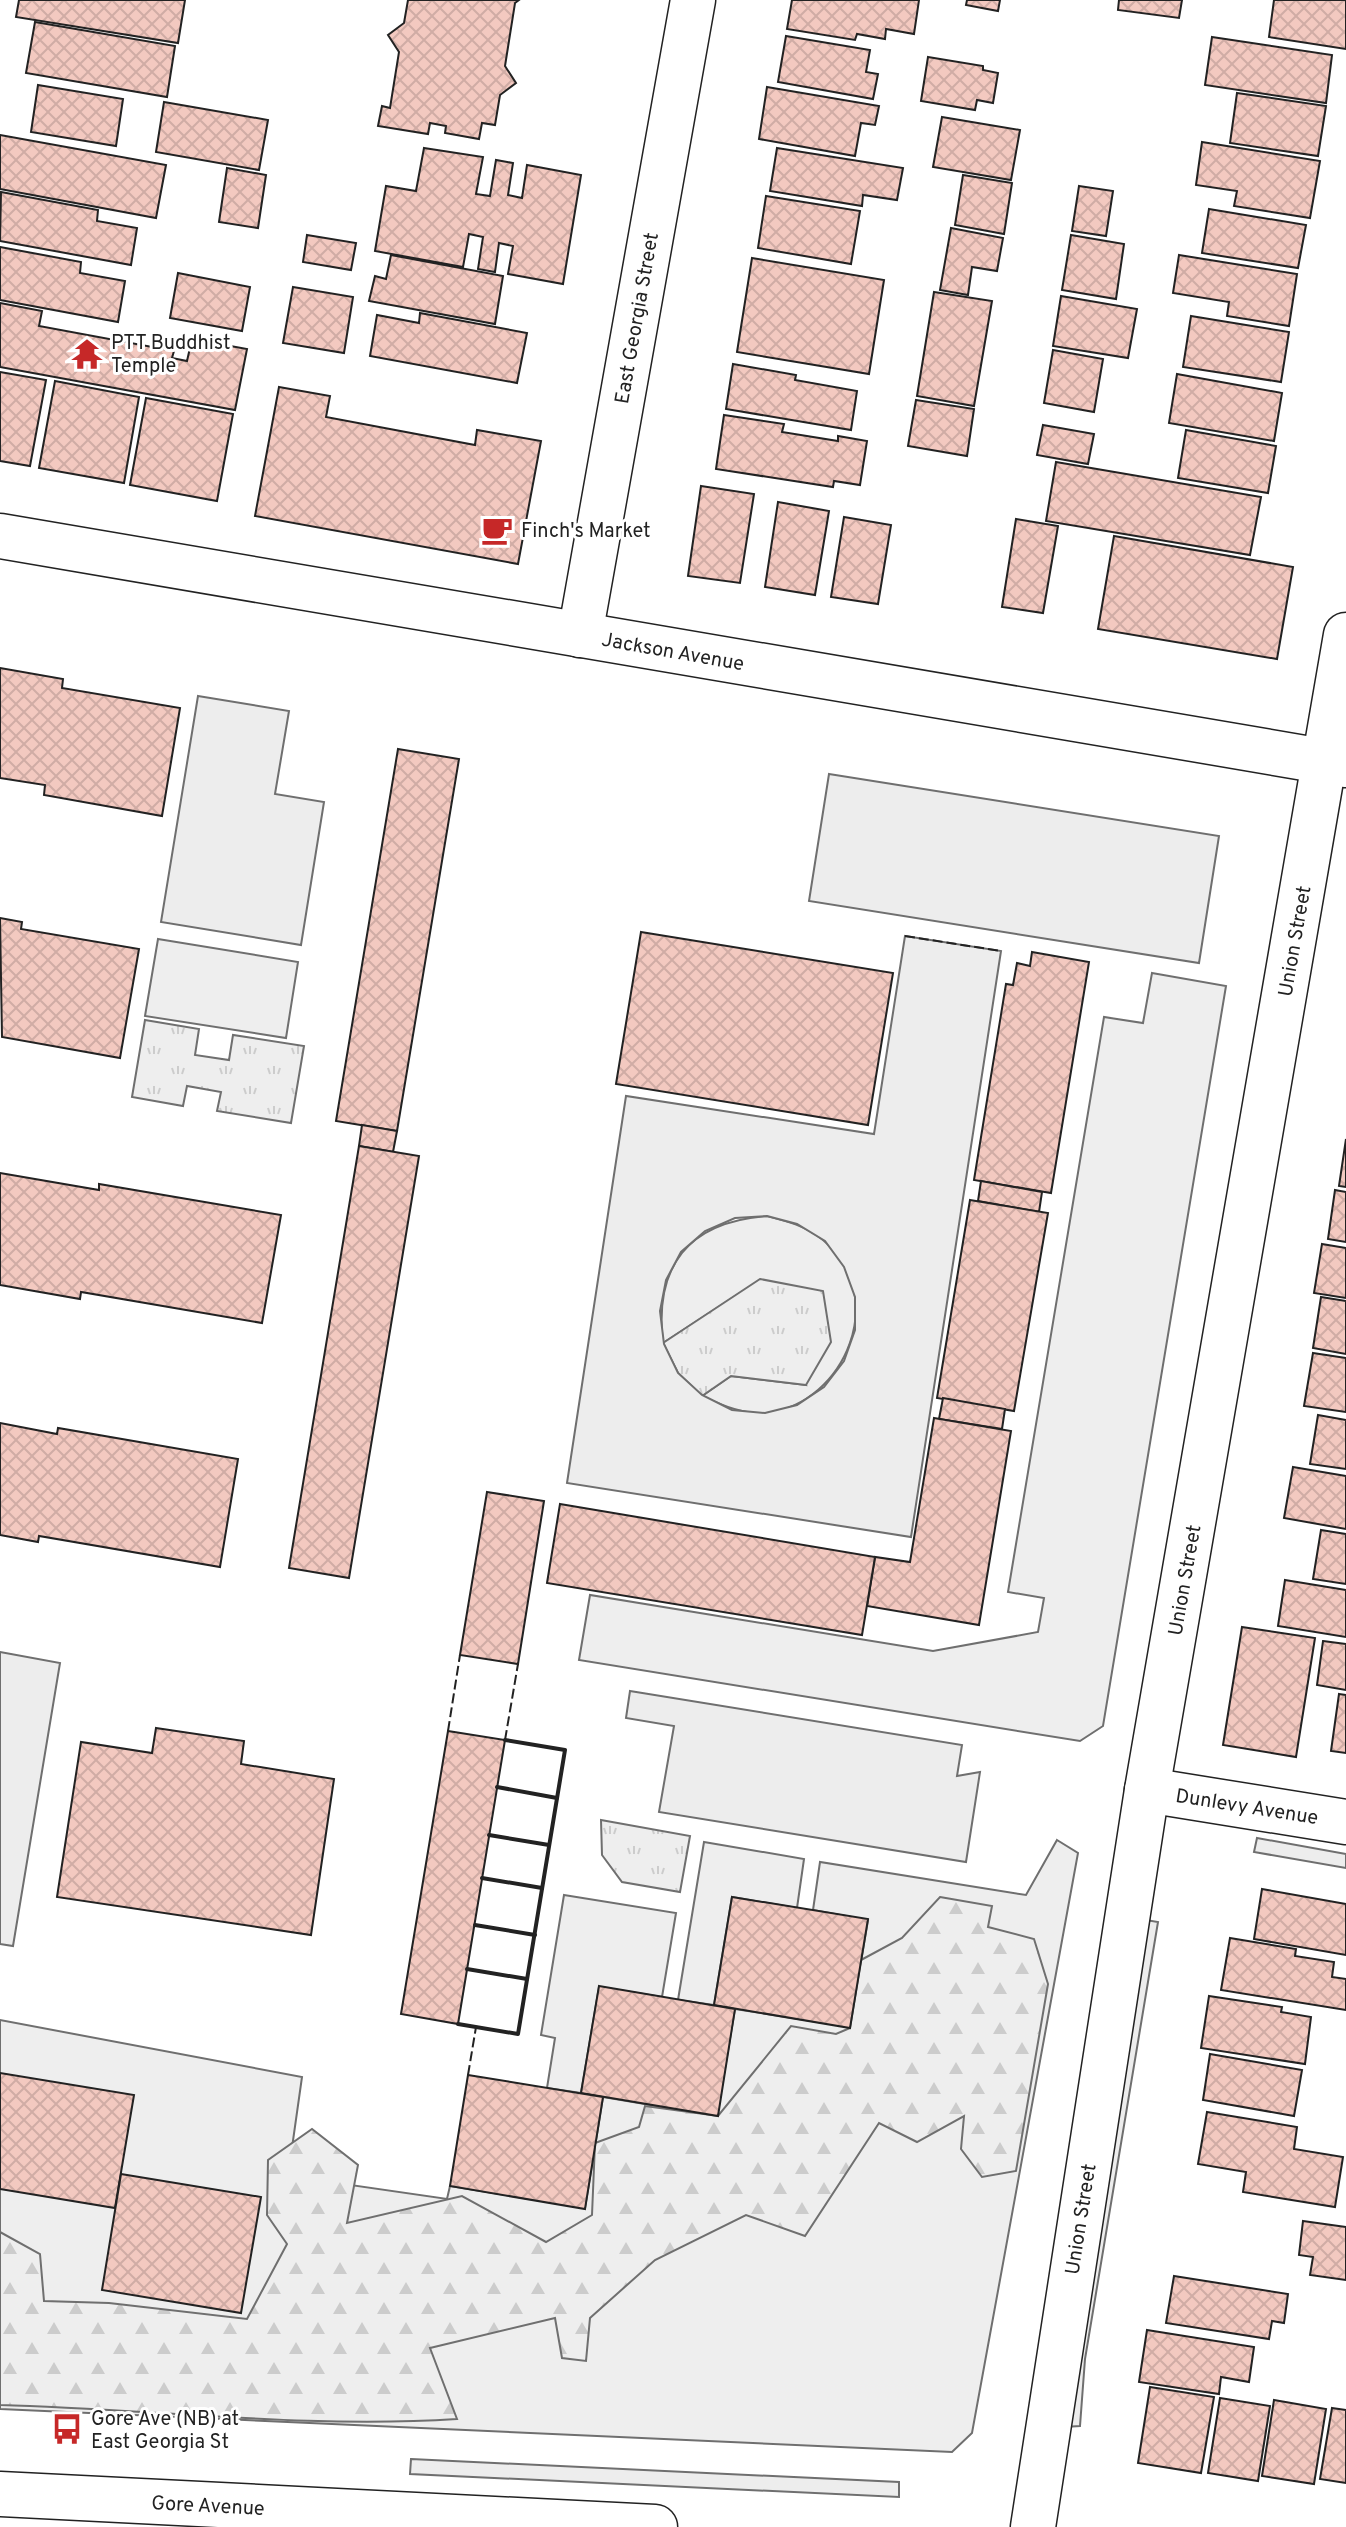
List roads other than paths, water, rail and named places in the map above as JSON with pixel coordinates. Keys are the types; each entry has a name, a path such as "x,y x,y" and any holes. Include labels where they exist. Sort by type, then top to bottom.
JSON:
{"street":[{"name":"East Georgia Street","path":"580,635 693,0"},
{"name":"Jackson Avenue","path":"0,536 1336,764"},
{"name":"Union Street","path":"1033,2527 1147,1790 1336,764 1346,635"},
{"name":"Dunlevy Avenue","path":"1147,1790 1346,1822"},
{"name":"Gore Avenue","path":"0,2494 274,2518 655,2527"}],"place":[{"name":"PTT Buddhist Temple","path":"87,354"},
{"name":"Finch's Market","path":"497,530"},
{"name":"Gore Ave (NB) at East Georgia St","path":"67,2429"}]}
